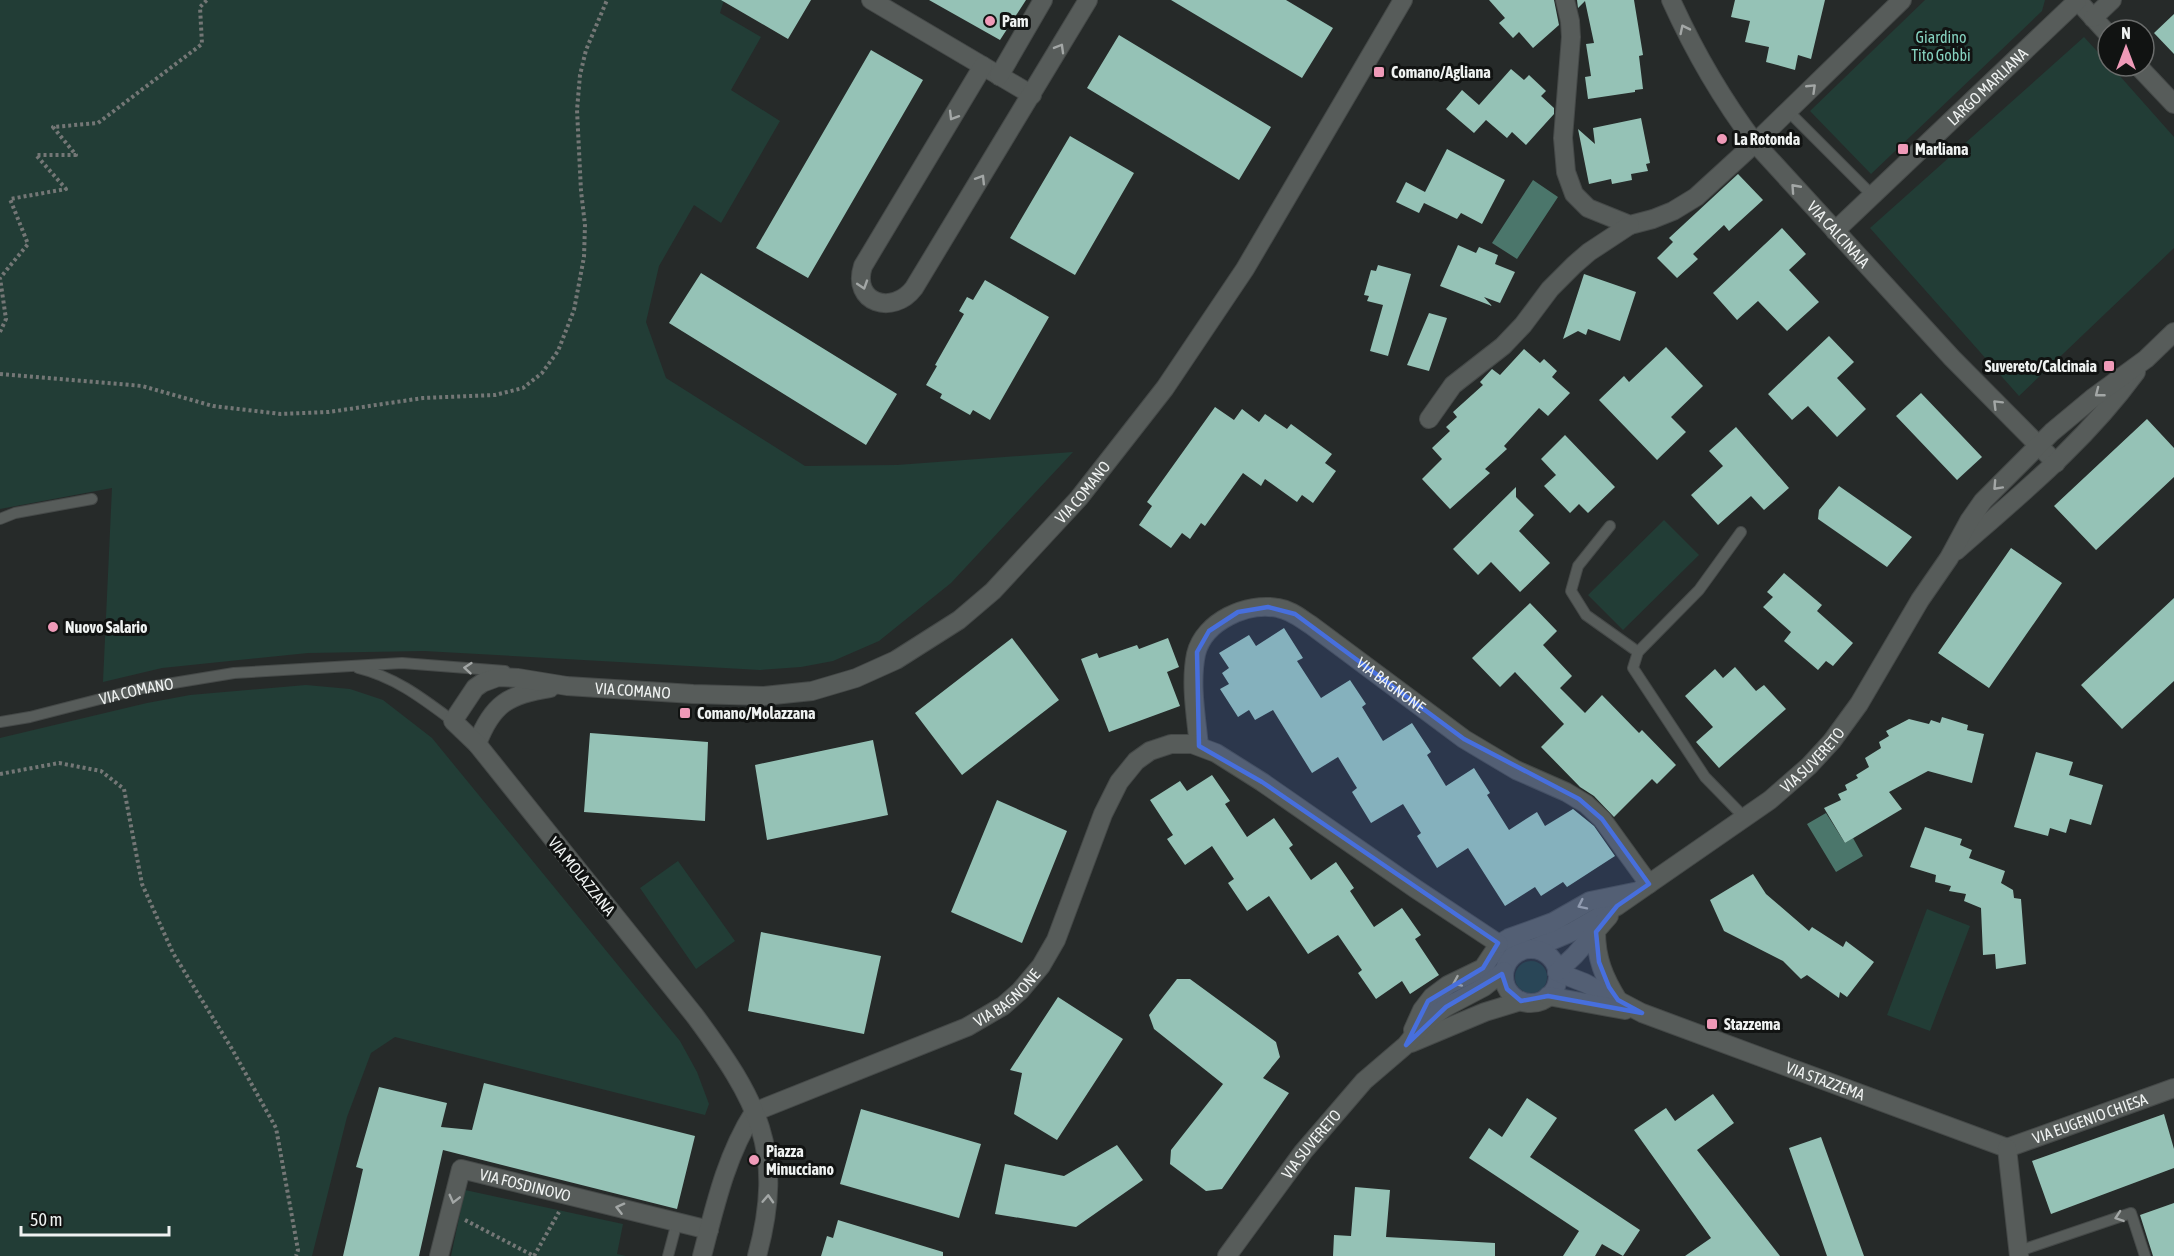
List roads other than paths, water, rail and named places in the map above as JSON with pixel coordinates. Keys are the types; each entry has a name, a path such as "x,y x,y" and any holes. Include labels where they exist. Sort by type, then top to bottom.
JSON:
{"street":[{"path":"871,0 1032,95"},
{"path":"999,76 1043,0"},
{"path":"983,66 862,266 861,286 864,293 873,300 893,303 900,301 910,293 1088,0"},
{"name":"VIA COMANO","path":"453,721 475,688 490,679 518,678 567,686 728,696 764,696 812,691 856,678 896,660 936,636 970,611 998,585 1078,498 1166,388 1245,269 1403,0"},
{"path":"1565,0 1571,38 1563,138 1566,172 1574,194 1588,208 1630,225"},
{"name":"VIA CALCINAIA","path":"1671,0 1685,32 1726,105 1755,143 1952,358 2056,463"},
{"path":"1429,419 1453,385 1503,346 1523,325 1550,289 1574,265 1589,252 1630,225 1664,215 1686,204 1755,143 1902,0"},
{"path":"2092,18 2112,0"},
{"path":"2077,1 2096,22"},
{"name":"LARGO MARLIANA","path":"1835,231 2077,1"},
{"path":"2149,78 2174,104"},
{"name":"VIA SUVERETO","path":"1532,949 1572,932 1617,906 1745,818 1796,778 1842,729 1920,600 1949,558 1968,521 1983,501 2038,445 2087,402 2146,358 2174,332"},
{"name":"VIA SUVERETO","path":"1949,558 2056,463 2095,424 2146,358"},
{"name":"VIA BAGNONE","path":"1199,746 1194,671 1197,652 1204,637 1215,625 1238,612 1268,607 1285,610 1311,625 1464,739 1516,770 1566,792 1586,804 1602,819 1644,888"},
{"path":"477,744 489,720 499,707 512,697 531,691 567,686"},
{"name":"VIA MOLAZZANA","path":"453,721 477,744 695,1016 734,1071 747,1093 754,1112"},
{"name":"VIA BAGNONE","path":"754,1112 967,1027 991,1014 1020,991 1041,966 1056,940 1103,814 1119,782 1131,766 1150,752 1171,744 1199,746 1216,753 1499,944"},
{"path":"1406,1045 1428,1001 1443,988 1483,968 1499,944 1520,933 1553,922 1590,901 1644,888"},
{"name":"VIA SUVERETO","path":"1557,972 1596,932 1617,906"},
{"path":"1596,932 1599,962 1618,1000"},
{"path":"1532,949 1549,957 1557,972 1557,980 1554,990 1540,1001 1521,1001 1513,997 1507,989 1504,971 1512,957 1523,950 1532,949"},
{"name":"VIA SUVERETO","path":"1227,1256 1303,1152 1364,1082 1406,1045 1432,1017 1484,987 1504,971"},
{"name":"VIA STAZZEMA","path":"1557,972 1642,1013 2007,1148"},
{"name":"VIA STAZZEMA","path":"1548,996 1642,1013"},
{"name":"VIA SUVERETO","path":"1406,1045 1485,1012 1521,1001"},
{"name":"VIA EUGENIO CHIESA","path":"2007,1148 2174,1088"},
{"path":"702,1256 729,1161 754,1112"},
{"path":"754,1112 764,1142 769,1177 766,1218 757,1256"},
{"path":"2007,1148 2019,1253"},
{"name":"VIA FOSDINOVO","path":"440,1256 461,1168 677,1222"},
{"path":"677,1222 709,1230"}],"lane":[{"path":"1788,111 1872,195"},
{"path":"0,514 92,499"},
{"path":"0,519 15,513"},
{"path":"1610,526 1578,566 1571,591 1586,615 1638,652"},
{"path":"1741,532 1699,590 1638,652 1634,668 1705,777 1745,818"},
{"name":"VIA COMANO","path":"0,722 30,717 163,684 234,673 346,665 402,663 489,669 540,677 567,686"},
{"name":"VIA COMANO","path":"346,665 383,675 416,694"},
{"name":"VIA MOLAZZANA","path":"416,694 453,721"},
{"path":"2019,1253 2131,1213 2145,1256"},
{"path":"668,1256 677,1222"}],"place":[{"name":"Pam","path":"990,21"},
{"name":"Comano/Agliana","path":"1379,72"},
{"name":"La Rotonda","path":"1722,139"},
{"name":"Marliana","path":"1903,149"},
{"name":"Suvereto/Calcinaia","path":"2109,366"},
{"name":"Nuovo Salario","path":"53,627"},
{"name":"Comano/Molazzana","path":"685,713"},
{"name":"Stazzema","path":"1712,1024"},
{"name":"Piazza Minucciano","path":"754,1160"}],"park label":[{"name":"Giardino Tito Gobbi","path":"1941,46"}]}
